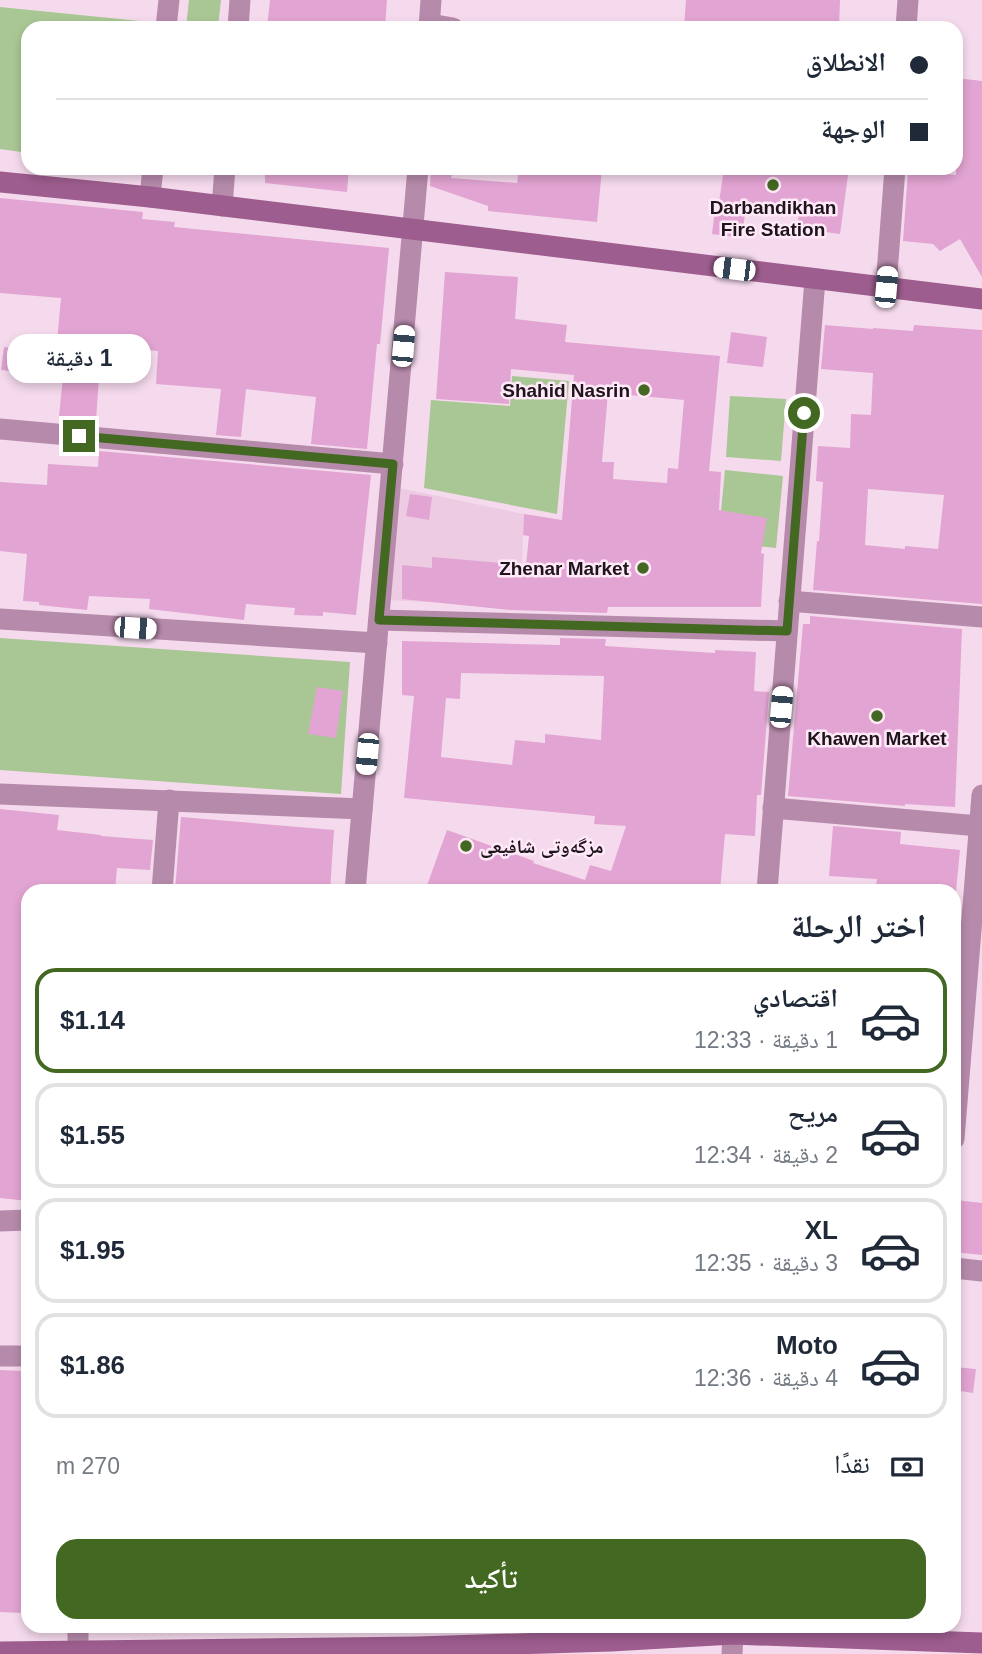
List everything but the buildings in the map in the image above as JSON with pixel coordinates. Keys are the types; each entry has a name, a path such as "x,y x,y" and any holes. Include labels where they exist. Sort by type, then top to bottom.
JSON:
{"street":[{"path":"167,21 169,0"},
{"path":"238,21 240,0"},
{"path":"430,21 432,0"},
{"path":"906,21 908,0"},
{"path":"150,197 152,175"},
{"path":"222,206 224,175"},
{"path":"356,884 418,175"},
{"path":"886,287 894,175"},
{"path":"0,182 150,197 982,299"},
{"path":"767,884 815,279"},
{"path":"0,429 393,464"},
{"path":"789,601 982,617"},
{"path":"0,619 377,643"},
{"path":"379,620 787,631"},
{"path":"0,794 362,809"},
{"path":"961,1055 982,794"},
{"path":"163,884 169,800"},
{"path":"773,808 979,840"},
{"path":"0,1221 21,1220"},
{"path":"961,1268 982,1270"},
{"path":"0,1356 21,1356"},
{"path":"78,1633 78,1651"},
{"path":"0,1652 416,1651 611,1647 738,1637 972,1647"}],"shaded area":[{"path":"399,488 524,514 520,607 388,600"}],"green space":[{"path":"189,0 221,0 219,21 187,21"},
{"path":"0,7 140,21 21,21 21,152 0,149"},
{"path":"512,376 569,381 557,514 424,488 431,400 510,406"},
{"path":"730,396 786,399 781,461 726,457"},
{"path":"725,470 783,476 776,548 718,542"},
{"path":"0,638 350,662 341,794 0,770"}],"place":[{"name":"Darbandikhan Fire Station","path":"773,185"},
{"name":"Shahid Nasrin","path":"644,390"},
{"name":"Zhenar Market","path":"643,568"},
{"name":"Khawen Market","path":"877,716"},
{"name":"مزگەوتی شافیعی","path":"466,846"}],"route":[{"path":"79,436 393,464 379,620 787,631 804,413"}]}
